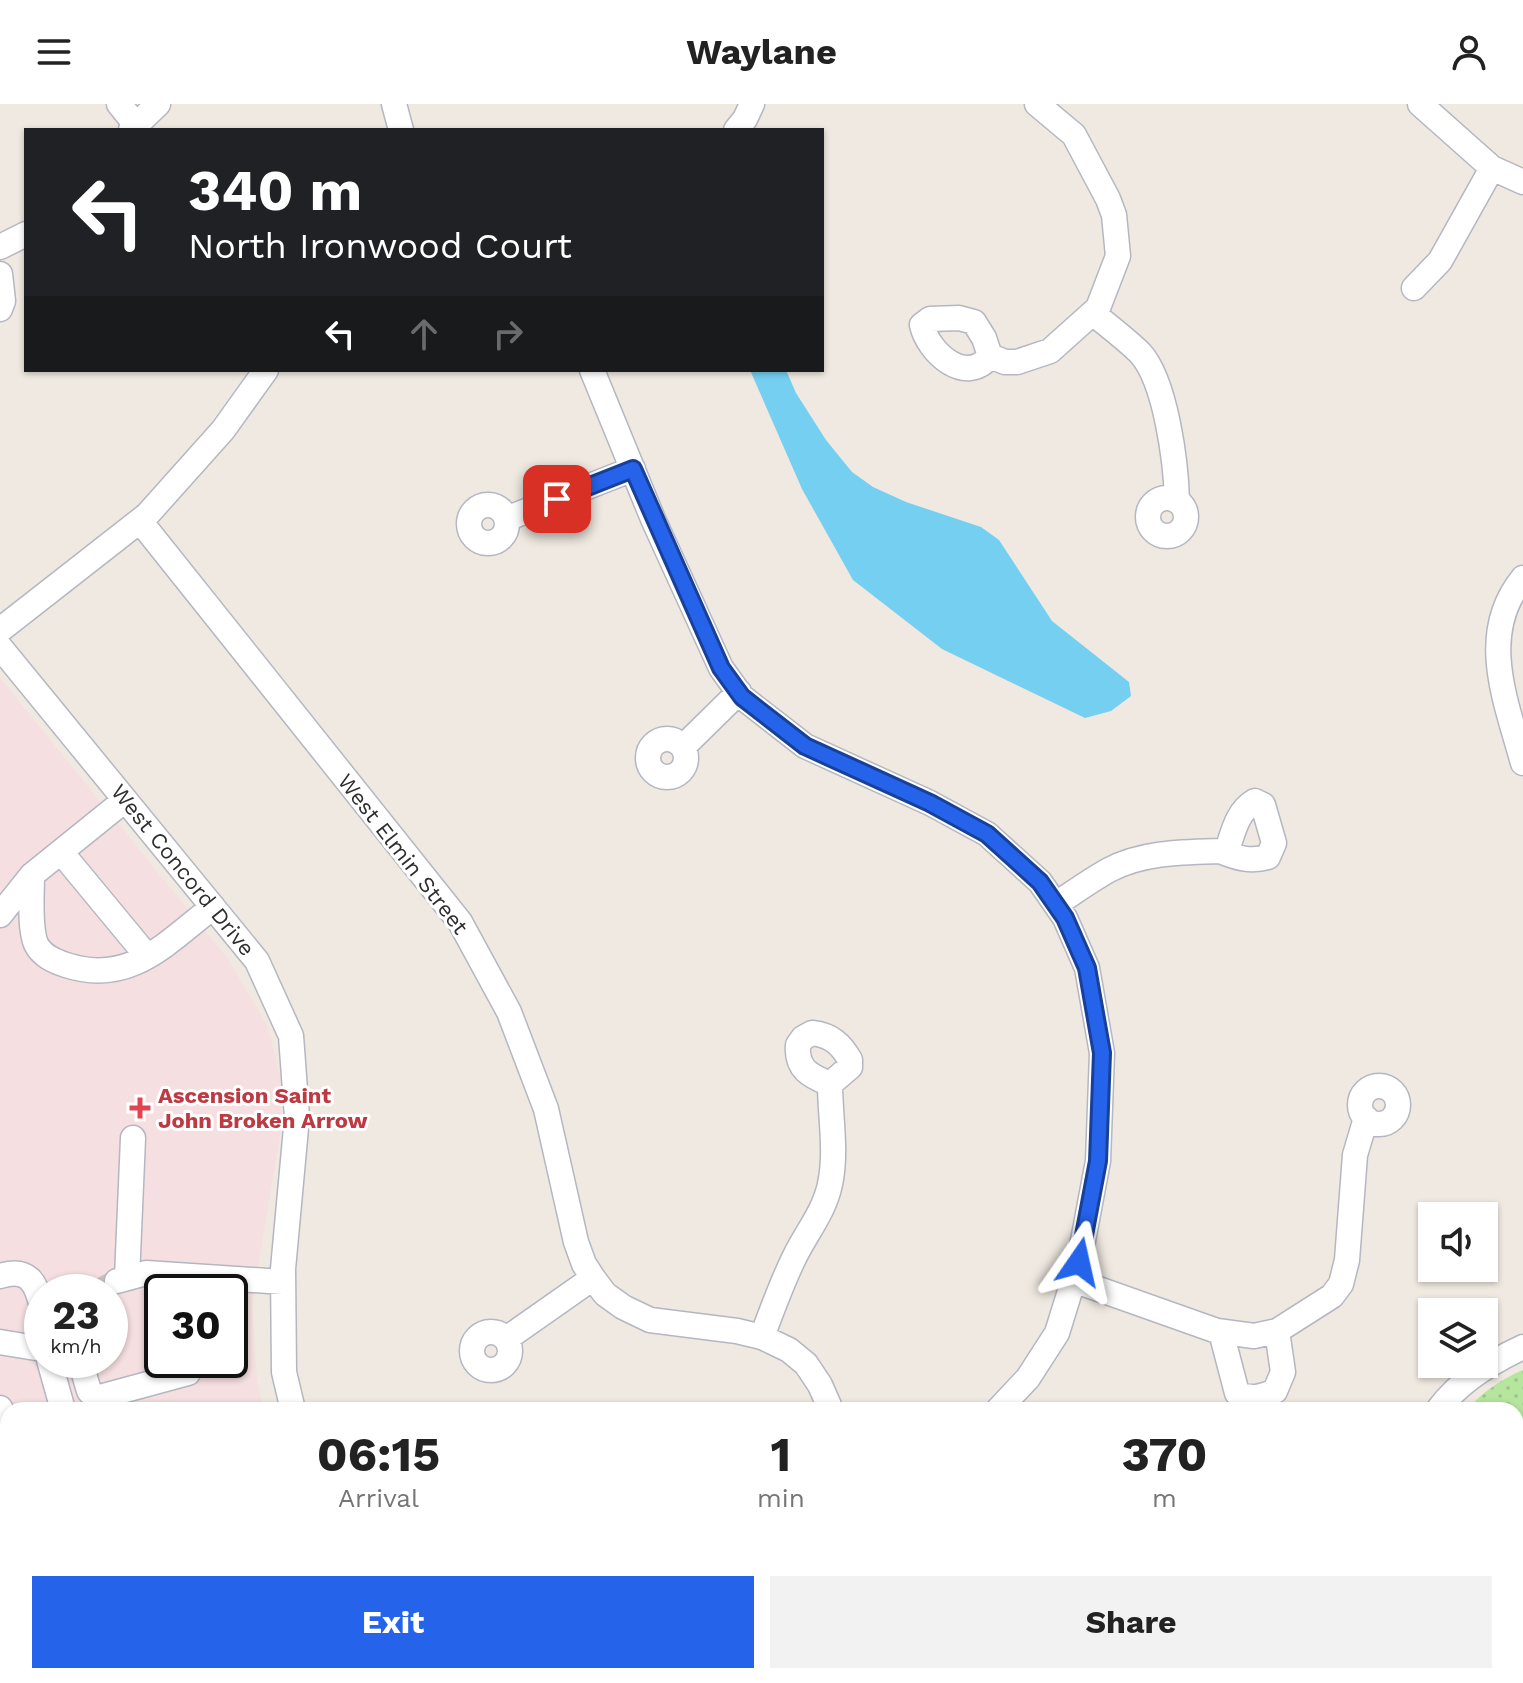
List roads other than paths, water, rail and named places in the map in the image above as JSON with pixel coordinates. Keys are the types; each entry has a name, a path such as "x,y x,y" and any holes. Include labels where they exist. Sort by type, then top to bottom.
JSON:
{"street":[{"path":"119,104 134,127 158,104"},
{"path":"394,104 400,128"},
{"path":"738,128 752,104"},
{"path":"990,356 1005,362 1017,362 1050,351 1098,308 1118,256 1114,215 1066,114 1037,104"},
{"path":"1420,104 1492,168 1523,182"},
{"path":"1414,288 1440,261 1492,168"},
{"path":"0,247 24,235"},
{"path":"0,274 3,301 0,309"},
{"path":"1093,313 1139,352 1153,371 1177,473 1177,501"},
{"path":"0,630 140,521 223,430 265,372"},
{"path":"593,372 721,668 739,692 805,746 930,803 987,834 1040,882 1065,918 1087,968 1102,1053 1098,1161 1073,1280 1057,1333 1028,1378 1006,1402"},
{"path":"506,519 633,469"},
{"name":"West Elmin Street","path":"140,521 460,922 509,1012 546,1109 576,1242 593,1278 605,1294 650,1320 737,1331 762,1337 789,1350 806,1364 827,1402"},
{"path":"1517,586 1499,628 1496,656 1523,763"},
{"name":"West Concord Drive","path":"0,647 257,961 291,1036 297,1117 283,1282 284,1372 291,1402"},
{"path":"683,747 739,692"},
{"path":"0,915 32,875 125,800"},
{"path":"61,852 147,956"},
{"path":"1056,904 1111,868 1181,852 1226,853"},
{"path":"32,875 36,944 51,960 85,971 109,972 133,965 213,907"},
{"path":"762,1337 780,1288 823,1207 830,1185 833,1161 830,1084"},
{"path":"1073,1280 1221,1332 1254,1336 1277,1331 1332,1296 1341,1284 1347,1260 1355,1155 1366,1118"},
{"path":"133,1138 122,1280 149,1274"},
{"path":"0,1276 11,1272 24,1275"},
{"path":"506,1339 593,1278"},
{"path":"248,1283 283,1282"},
{"path":"1221,1332 1237,1393 1246,1398 1261,1397 1275,1391 1283,1372 1277,1331"},
{"path":"0,1342 24,1346"},
{"path":"1445,1402 1476,1373 1523,1347"},
{"path":"54,1378 61,1402"},
{"path":"85,1378 89,1391 96,1398 170,1378"}],"water":[{"path":"751,372 787,372 796,393 826,440 852,472 873,487 906,502 981,527 999,540 1052,621 1129,682 1131,696 1111,711 1085,718 942,649 853,580 802,489"}],"place":[{"name":"Ascension Saint John Broken Arrow","path":"140,1108"}]}
